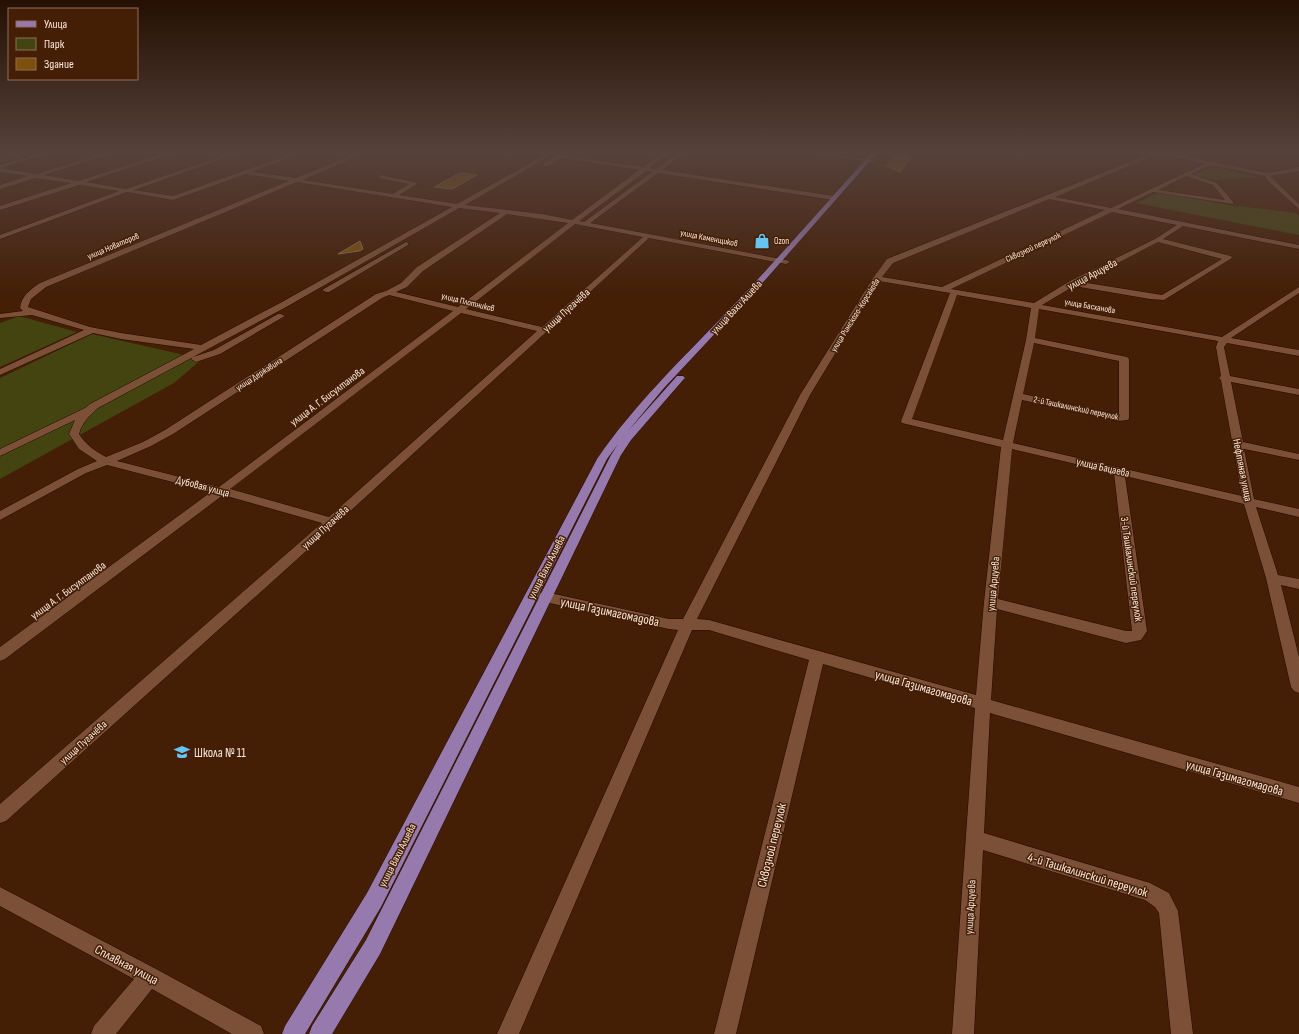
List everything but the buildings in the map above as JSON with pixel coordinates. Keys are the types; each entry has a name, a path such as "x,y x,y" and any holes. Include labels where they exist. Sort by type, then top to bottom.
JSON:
{"main road":[{"name":"улица Вахи Алиева","path":"293,1034 374,900 602,459 612,443 638,411 783,262 831,201"},
{"name":"улица Вахи Алиева","path":"320,1034 373,947 616,455 627,438 836,201"}],"street":[{"path":"0,208 20,201"},
{"path":"0,237 95,201"},
{"name":"улица Новаторов","path":"32,312 24,308 24,304 32,293 43,285 246,201"},
{"name":"улица Каменщиков","path":"427,201 471,208 524,213 783,262"},
{"path":"0,453 94,406 203,348 310,290 466,201"},
{"path":"151,375 217,352 483,201"},
{"name":"улица А. Г. Бисултанова","path":"0,654 222,491 600,201"},
{"path":"585,224 615,201"},
{"name":"улица Римского-Корсакова","path":"508,1034 688,625 806,395 877,278 890,261 1037,201"},
{"path":"1071,201 1299,247"},
{"name":"Сквозной переулок","path":"942,290 1130,201"},
{"path":"1215,201 1231,204 1229,201"},
{"name":"улица Державина","path":"0,516 82,471 147,444 169,432 379,296 389,293 404,284 420,269 506,212"},
{"name":"улица Арцуева","path":"963,1034 983,704 991,602 1007,445 1030,340 1035,306 1073,283 1157,240 1182,224"},
{"name":"улица Пугачёва","path":"0,815 331,522 542,330 648,236"},
{"path":"1073,283 1150,297 1164,298 1228,258 1157,240"},
{"name":"улица Басханова","path":"877,278 1299,353"},
{"path":"1224,339 1299,289"},
{"name":"улица Бацаева","path":"954,292 906,421 1299,514"},
{"name":"улица Плотников","path":"389,293 542,330"},
{"path":"0,316 32,312 92,330 121,336 203,348"},
{"path":"0,372 92,330"},
{"name":"Нефтяная улица","path":"1224,339 1220,347 1224,378 1249,502 1273,578 1298,678"},
{"name":"2-й Ташкалинский переулок","path":"1018,396 1124,418 1124,359 1030,340"},
{"path":"1224,378 1299,392"},
{"name":"Дубовая улица","path":"94,406 83,415 76,424 74,434 79,444 105,461 222,491 331,522"},
{"path":"1238,444 1299,457"},
{"name":"3-й Ташкалинский переулок","path":"991,602 1126,637 1136,636 1140,631 1119,471"},
{"path":"1273,578 1299,584"},
{"name":"улица Газимагомадова","path":"545,597 669,624 709,625 1299,795"},
{"name":"Сквозной переулок","path":"725,1034 817,656"},
{"name":"4-й Ташкалинский переулок","path":"975,839 1150,892 1162,900 1168,911 1182,1034"},
{"name":"Сплавная улица","path":"0,896 253,1034"},
{"path":"102,1034 149,976"}],"green space":[{"path":"1140,201 1208,201 1238,207 1296,213 1299,216 1299,235 1136,203"},
{"path":"19,316 77,332 0,367 0,323"},
{"path":"92,334 202,359 174,383 0,479 0,378"}],"place":[{"name":"Ozon","path":"762,241"},
{"name":"Школа № 11","path":"182,752"}]}
